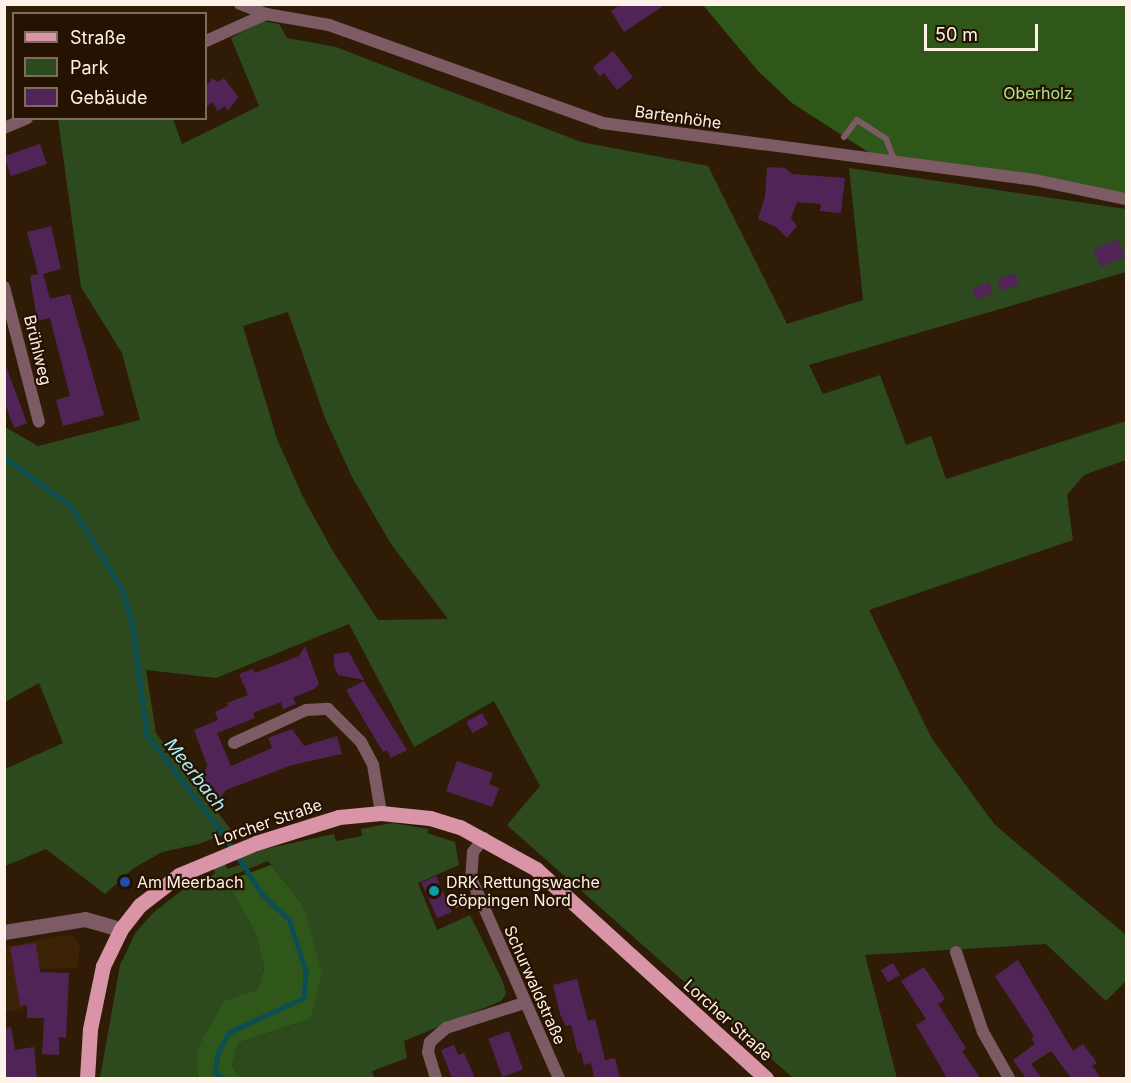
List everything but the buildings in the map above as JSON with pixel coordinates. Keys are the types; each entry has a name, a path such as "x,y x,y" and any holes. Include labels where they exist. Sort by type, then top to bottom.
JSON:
{"main road":[{"name":"Lorcher Straße","path":"87,1078 96,997 109,951 122,929 155,892 208,862 256,843 339,817 381,813 430,818 484,838 536,869 766,1078"}],"street":[{"name":"Bartenhöhe","path":"240,4 266,14 329,26 602,123 1035,180 1126,199"},
{"path":"207,41 266,14"},
{"path":"4,129 23,120"},
{"name":"Brühlweg","path":"4,287 39,422"},
{"path":"234,742 306,710 328,709 362,742 373,765 381,813"},
{"name":"Schurwaldstraße","path":"484,838 473,852 470,866 476,895 559,1078"},
{"path":"4,932 85,919 122,929"},
{"path":"956,952 983,1032 1009,1078"},
{"path":"436,1078 428,1052 430,1042 446,1028 524,1003"}],"lane":[{"path":"844,137 857,120 886,139 895,161"},
{"path":"455,905 476,895"}],"shaded area":[{"path":"66,935 75,937 80,946 77,968 40,969 40,1003 5,1013 5,947"}],"green space":[{"name":"Oberholz","path":"703,5 1126,5 1126,199 879,159 792,103 758,71"},
{"path":"262,21 279,24 287,38 336,47 581,142 708,166 787,324 863,300 849,168 1126,209 1126,272 809,365 823,394 880,375 906,445 931,436 946,479 1126,421 1126,460 1084,475 1067,495 1073,540 869,610 932,739 995,825 1126,935 1126,981 1106,1001 1046,944 865,955 897,1078 793,1078 507,825 540,786 494,701 414,747 349,624 216,678 146,670 156,733 232,831 199,844 162,852 134,868 105,894 46,849 5,866 5,769 63,743 39,683 5,702 5,427 38,446 140,420 122,353 81,287 58,120 173,120 182,144 259,106 231,38","holes":["288,312 325,418 352,477 391,544 448,619 378,620 334,553 303,497 277,439 243,326"]},
{"path":"392,823 429,829 427,833 455,842 459,865 418,883 437,930 470,915 503,982 506,994 501,1001 404,1041 407,1058 372,1071 374,1078 239,1078 232,1065 238,1043 310,1019 303,905 268,861 226,878 257,936 264,969 257,990 224,1002 196,1050 198,1078 100,1078 120,965 136,932 153,913 182,890 215,874 214,869 225,863 227,869 243,864 241,857 265,849 334,834 336,841 362,836 361,829"},
{"path":"271,865 303,905 322,973 310,1019 238,1043 232,1065 239,1078 198,1078 196,1050 224,1001 257,990 264,969 257,936 227,881"}],"waterway":[{"name":"Meerbach","path":"4,457 70,505 90,536 123,591 132,622 147,735 221,831 262,894 289,919 306,971 304,998 229,1033 218,1054 215,1073 225,1078"}],"place":[{"name":"Am Meerbach","path":"125,882"},
{"name":"DRK Rettungswache Göppingen Nord","path":"434,891"}]}
